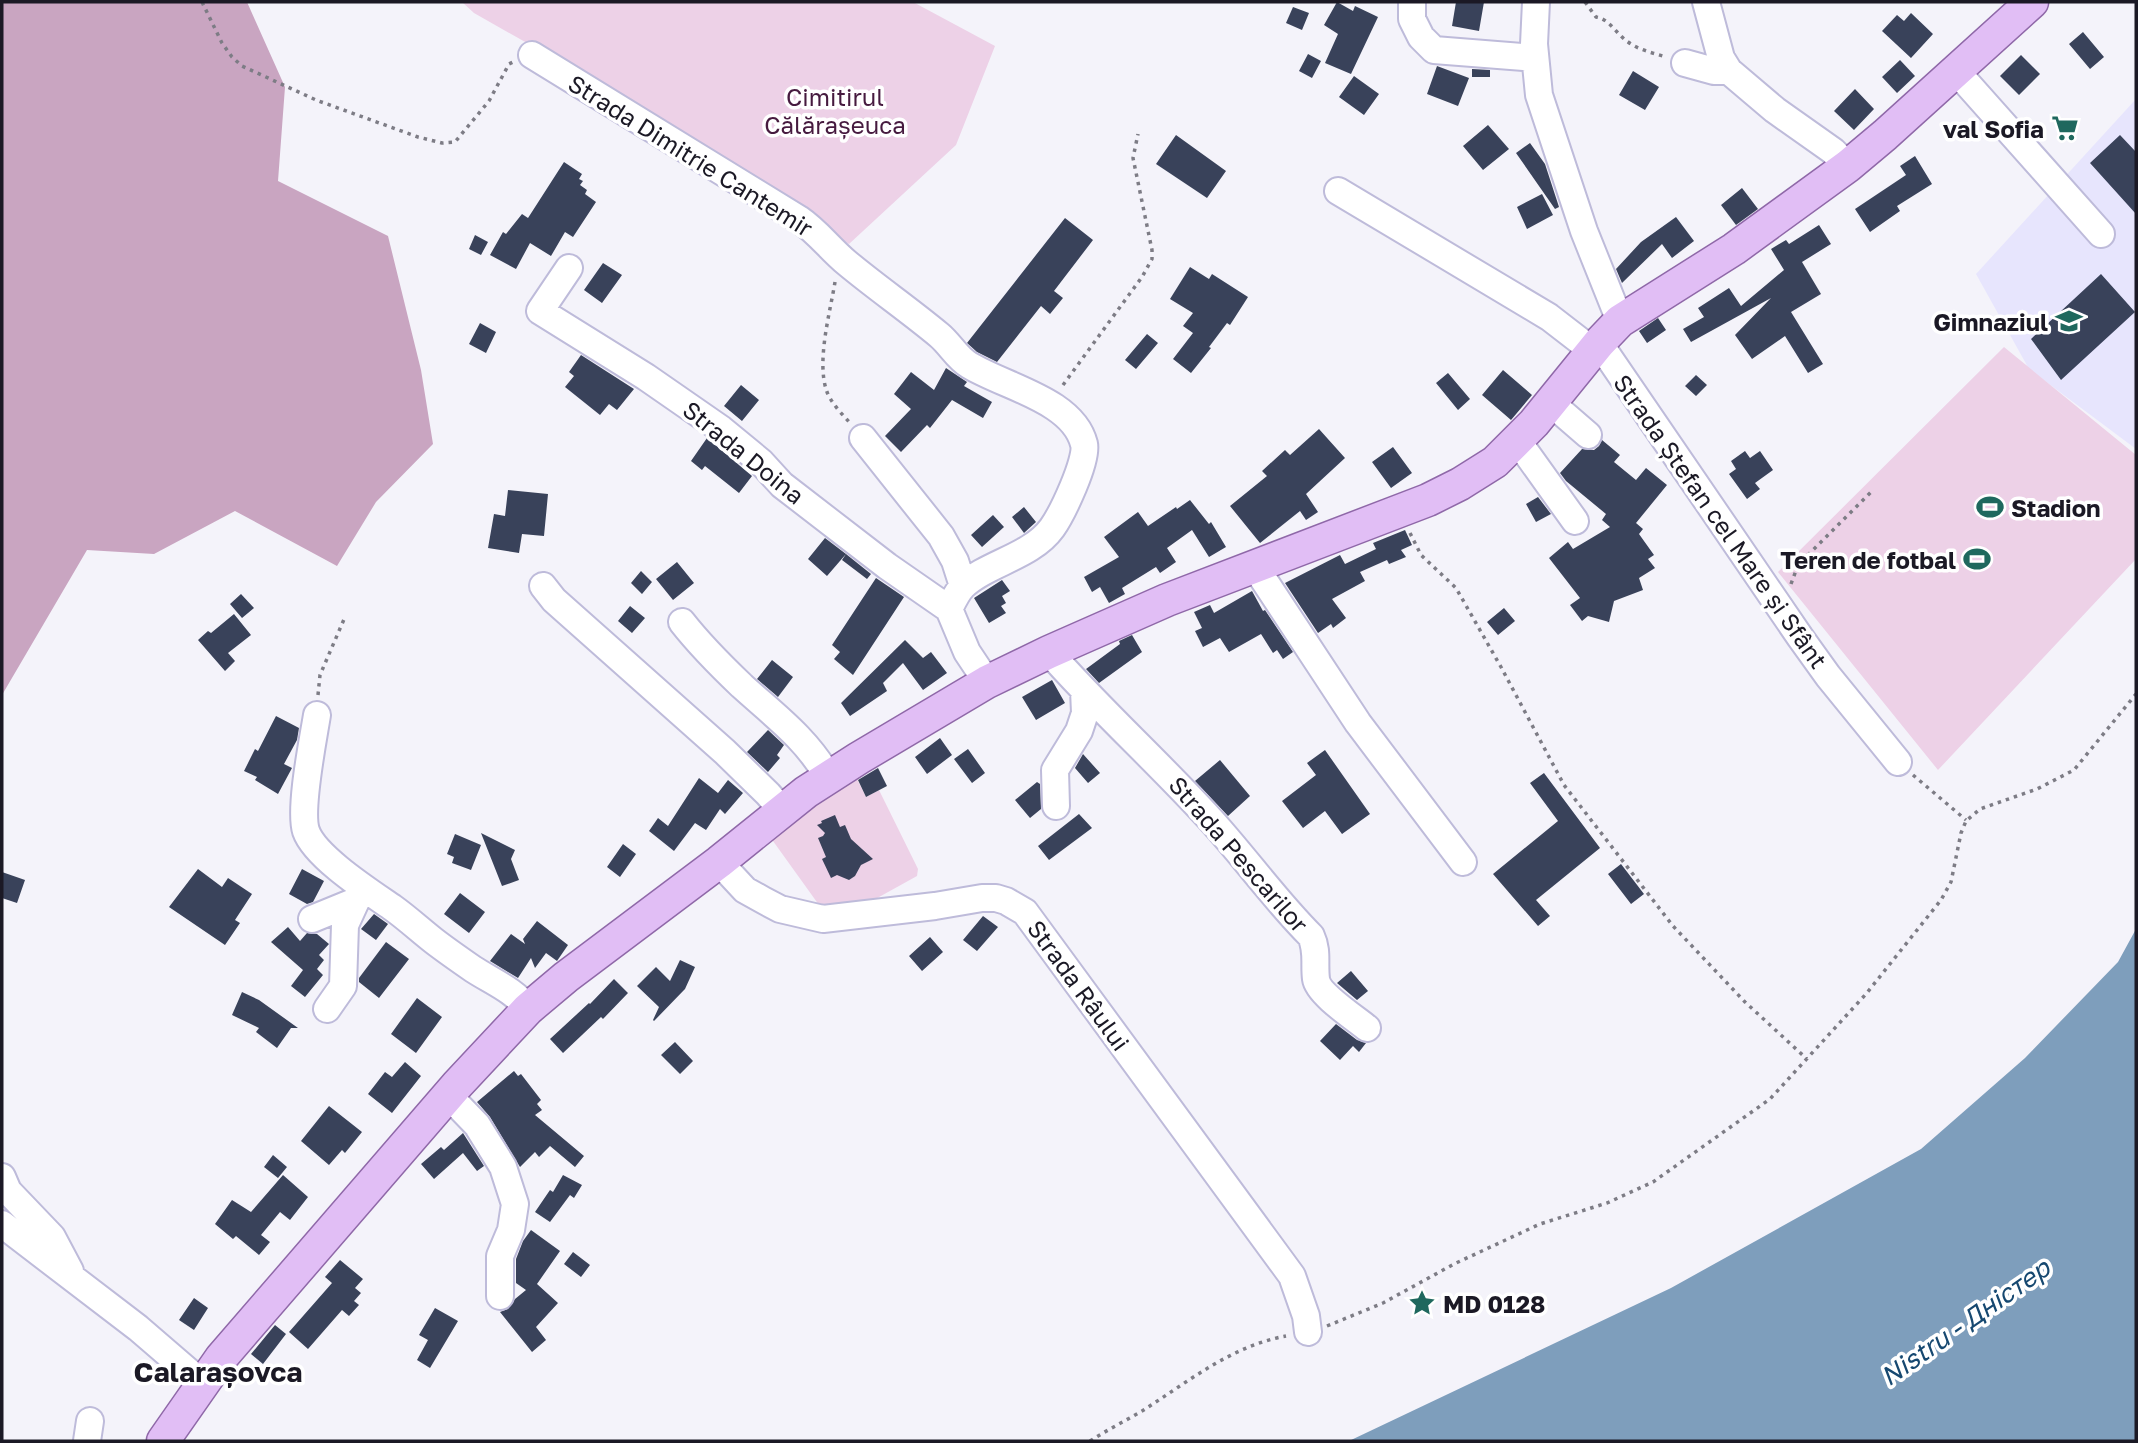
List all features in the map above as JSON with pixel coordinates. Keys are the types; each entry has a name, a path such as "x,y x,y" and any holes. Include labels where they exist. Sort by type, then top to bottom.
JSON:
{"main road":[{"name":"Strada Ștefan cel Mare și Sfânt","path":"163,1441 221,1358 447,1095 528,1009 782,810 828,778 988,682 1049,652 1254,565 1400,512 1460,484 1495,462 1551,403 1604,339 1848,166 2032,2"}],"street":[{"path":"1412,2 1412,19 1421,37 1434,50 1535,58"},
{"path":"1536,2 1535,58 1539,95 1584,231 1604,339"},
{"path":"1706,2 1721,58 1729,71 1775,110 1833,151 1848,166"},
{"name":"Strada Dimitrie Cantemir","path":"532,55 800,219 814,229 844,261 941,337 965,363 1056,407 1073,422 1085,446 1082,462 1052,528 1032,546 956,597"},
{"path":"1685,63 1714,71 1729,71"},
{"path":"1956,71 2101,234"},
{"path":"1338,191 1549,317 1604,339"},
{"name":"Strada Doina","path":"569,268 540,311 646,377 721,429 761,462 782,485 887,566 956,597"},
{"name":"Strada Ștefan cel Mare și Sfânt","path":"1604,339 1781,609 1828,676 1898,762"},
{"path":"1551,403 1588,435"},
{"path":"863,438 941,536 955,561 956,597 967,652 988,682"},
{"path":"1517,440 1576,521"},
{"path":"1254,565 1358,723 1463,862"},
{"path":"543,586 564,609 725,752 782,810"},
{"path":"681,622 734,678 789,726 818,759 828,778"},
{"name":"Strada Pescarilor","path":"1049,652 1204,812 1311,936 1317,954 1316,982 1367,1028"},
{"path":"1056,806 1055,770 1079,731 1084,713 1084,690"},
{"path":"317,715 306,796 306,831 312,841 360,895 394,909 463,961 519,997 528,1009"},
{"name":"Strada Râului","path":"719,862 745,890 763,900 780,909 822,919 982,898 1006,901 1026,912 1292,1276 1306,1316 1308,1332"},
{"path":"312,919 360,895"},
{"path":"327,1009 343,986 345,925 360,895"},
{"path":"447,1095 477,1125 503,1167 515,1204 511,1230 500,1256 500,1296"},
{"path":"2,1177 8,1191 52,1237 74,1279"},
{"path":"2,1224 138,1328 203,1384"}],"path":[{"path":"202,2 222,43 242,66 316,100 442,143 455,142 489,101 509,64 532,55"},
{"path":"1585,2 1597,17 1602,18 1628,42 1685,63"},
{"path":"1056,407 1061,387 1152,259 1133,158 1138,134"},
{"path":"844,261 837,269 824,346 823,373 827,393 863,438"},
{"path":"1781,609 1798,565 1871,492"},
{"path":"1400,512 1421,555 1456,588 1564,785 1674,926 1745,1002 1807,1059"},
{"path":"317,715 320,675 345,617"},
{"path":"1090,1441 1219,1360 1274,1338 1334,1324 1383,1303 1454,1264 1540,1224 1607,1203 1653,1182 1770,1099 1866,995 1941,900 1951,882 1966,821 1980,809 2037,789 2074,770 2136,694"},
{"path":"1898,762 1966,821"}],"shaded area":[{"path":"2,2 247,2 285,87 278,181 388,236 421,370 433,444 376,502 337,566 235,511 154,554 87,550 2,695"},
{"name":"Gimnaziul","path":"2136,99 2136,449 2029,369 1976,274"}],"green space":[{"name":"Cimitirul Călărașeuca","path":"462,2 913,2 995,46 956,145 849,244 527,43 474,13"},
{"name":"Stadion","path":"2004,347 2136,455 2136,559 1938,770 1778,572"},
{"path":"855,775 866,797 879,790 918,869 917,876 852,912 824,912 773,841 773,836 811,798"}],"water":[{"name":"Nistru - Дністер","path":"2136,929 2136,1441 1349,1441 1671,1288 1921,1149 2025,1058 2118,962"}],"building":[{"path":"1337,2 1353,11 1355,6 1378,17 1351,74 1325,63 1338,34 1324,25"},
{"path":"1456,2 1484,2 1479,31 1452,26"},
{"path":"1293,7 1309,13 1302,30 1286,23"},
{"path":"1911,13 1933,34 1911,58 1882,31 1897,15 1904,21"},
{"path":"2083,32 2104,57 2090,69 2069,44"},
{"path":"1308,54 1321,61 1312,78 1299,71"},
{"path":"2021,55 2040,74 2019,95 2000,76"},
{"path":"1900,60 1915,76 1897,93 1882,77"},
{"path":"1437,66 1469,78 1458,106 1427,94"},
{"path":"1472,69 1490,70 1490,77 1472,77"},
{"path":"1633,71 1659,87 1645,110 1619,95"},
{"path":"1354,76 1379,94 1364,115 1339,97"},
{"path":"1855,89 1874,109 1854,130 1834,111"},
{"path":"1488,125 1509,149 1483,170 1463,146"},
{"path":"1176,135 1226,171 1207,198 1156,164"},
{"path":"2120,135 2136,152 2136,214 2090,163"},
{"path":"1530,143 1545,164 1559,207 1555,209 1516,153"},
{"path":"1915,156 1932,184 1897,206 1900,211 1870,232 1855,209 1906,175 1900,166"},
{"path":"564,162 582,174 579,179 583,181 580,185 587,190 585,194 596,202 573,237 565,232 551,256 530,243 516,269 490,255 503,232 506,234 522,214 528,218"},
{"path":"1742,188 1758,209 1736,225 1721,205"},
{"path":"1542,194 1553,215 1527,229 1517,207"},
{"path":"1676,217 1694,241 1672,258 1662,244 1622,283 1616,269 1641,242"},
{"path":"1065,218 1093,240 1054,291 1063,298 1050,314 1041,306 997,362 977,352 967,343"},
{"path":"1819,225 1831,244 1802,262 1821,294 1791,312 1823,364 1808,373 1785,336 1752,359 1735,335 1771,298 1691,342 1683,329 1704,317 1698,308 1729,288 1741,306 1784,270 1771,249 1786,240 1789,244"},
{"path":"475,235 488,242 481,255 469,249"},
{"path":"603,263 622,275 602,303 584,290"},
{"path":"1190,267 1209,279 1212,274 1248,297 1230,325 1227,323 1191,373 1173,359 1193,333 1183,326 1193,313 1170,299"},
{"path":"2101,274 2135,312 2061,380 2031,339"},
{"path":"1658,318 1666,330 1647,343 1639,331"},
{"path":"480,323 496,332 486,353 469,344"},
{"path":"1147,334 1158,343 1136,369 1125,360"},
{"path":"581,355 634,389 617,410 609,404 600,415 565,387 574,376 569,372"},
{"path":"946,368 967,382 964,386 992,402 983,418 952,400 930,428 927,425 901,452 885,436 911,409 894,394 911,372 934,390"},
{"path":"1503,370 1532,395 1511,420 1482,395"},
{"path":"1448,373 1470,399 1458,410 1436,383"},
{"path":"1696,375 1707,385 1696,396 1685,386"},
{"path":"741,385 759,400 742,421 724,406"},
{"path":"1319,429 1345,458 1306,494 1318,512 1306,520 1300,511 1260,543 1230,506 1267,476 1262,471 1285,450 1290,455"},
{"path":"707,438 752,476 739,493 705,466 702,470 691,461"},
{"path":"1602,440 1620,455 1614,462 1636,480 1646,468 1667,485 1636,523 1643,529 1639,534 1654,555 1648,559 1655,568 1639,578 1643,590 1614,601 1609,622 1588,616 1582,621 1570,605 1580,598 1549,558 1568,542 1573,549 1610,527 1602,520 1606,514 1560,473 1582,449 1594,450"},
{"path":"1393,447 1412,473 1391,488 1372,462"},
{"path":"1745,451 1750,458 1760,451 1773,470 1755,483 1760,489 1747,499 1729,474 1736,469 1731,461"},
{"path":"508,490 548,494 544,536 522,534 519,553 488,548 494,514 505,516"},
{"path":"1538,497 1551,514 1536,522 1526,504"},
{"path":"1190,500 1209,524 1211,522 1226,547 1209,557 1192,530 1167,548 1176,562 1160,573 1156,567 1122,588 1125,594 1109,603 1100,587 1092,592 1084,577 1119,557 1104,537 1138,512 1148,526"},
{"path":"1024,507 1036,522 1024,533 1012,517"},
{"path":"993,515 1004,527 982,547 971,535"},
{"path":"1405,530 1412,545 1401,550 1406,557 1389,564 1387,560 1360,572 1365,581 1332,599 1346,618 1333,628 1331,624 1318,633 1285,583 1340,555 1345,564 1376,549 1373,543"},
{"path":"825,538 846,554 827,576 808,559"},
{"path":"846,554 871,574 867,579 842,560"},
{"path":"677,562 694,583 673,600 656,579"},
{"path":"641,571 652,582 642,594 631,583"},
{"path":"876,578 904,597 853,675 834,659 840,652 832,645"},
{"path":"1002,580 1010,591 1002,596 1006,603 1001,606 1006,613 989,623 974,598"},
{"path":"1252,591 1293,652 1283,659 1277,650 1273,653 1261,634 1229,652 1220,638 1203,647 1195,631 1202,628 1194,612 1210,605 1214,613"},
{"path":"241,594 254,608 242,618 230,604"},
{"path":"630,606 645,618 632,633 618,621"},
{"path":"1504,608 1515,621 1498,635 1487,622"},
{"path":"234,614 251,635 228,653 235,661 225,671 198,640"},
{"path":"1132,635 1142,652 1099,683 1086,669 1120,644 1119,641"},
{"path":"905,640 923,658 931,652 947,673 923,690 903,663 883,683 887,691 850,716 841,703"},
{"path":"772,660 793,677 778,697 757,679"},
{"path":"1052,680 1065,703 1036,720 1022,697"},
{"path":"276,716 299,728 297,740 284,764 292,768 278,794 255,780 257,777 244,771"},
{"path":"768,730 784,745 777,755 780,758 768,772 747,752"},
{"path":"940,738 952,755 927,774 915,757"},
{"path":"968,749 985,773 972,783 954,759"},
{"path":"1325,750 1370,814 1342,834 1325,811 1303,828 1282,801 1316,775 1307,763"},
{"path":"1083,754 1100,773 1088,783 1075,768"},
{"path":"1220,760 1250,796 1228,816 1195,781"},
{"path":"878,768 887,786 866,797 858,780"},
{"path":"1544,773 1600,848 1536,900 1550,916 1538,926 1493,874 1558,821 1530,783"},
{"path":"699,778 718,793 728,780 743,793 725,814 720,809 706,830 695,823 674,851 649,831 658,818 668,826"},
{"path":"1037,782 1040,784 1041,809 1030,818 1015,800"},
{"path":"1079,814 1092,828 1049,860 1038,846"},
{"path":"835,815 840,827 845,825 851,839 873,859 861,865 855,876 849,880 837,875 831,878 822,859 826,857 818,838 825,833 817,825"},
{"path":"481,833 515,850 511,859 519,880 502,886"},
{"path":"455,834 481,845 471,870 452,863 454,857 447,854"},
{"path":"623,844 636,854 620,877 607,867"},
{"path":"1621,864 1644,894 1631,904 1608,874"},
{"path":"198,869 222,887 228,878 252,894 235,920 240,923 225,945 169,907"},
{"path":"302,869 324,881 313,902 307,904 289,894"},
{"path":"2,872 25,880 17,903 2,898"},
{"path":"460,893 485,912 469,933 444,914"},
{"path":"374,914 388,924 376,940 361,929"},
{"path":"983,916 998,927 977,951 963,940"},
{"path":"537,921 568,945 557,961 546,953 535,968 531,958 518,978 490,961 511,934 525,944 523,939"},
{"path":"288,927 300,941 307,933 317,934 329,944 319,955 324,960 317,969 323,975 305,997 291,986 303,970 271,942"},
{"path":"930,937 943,952 922,971 909,956"},
{"path":"386,942 409,959 379,998 359,982 359,978"},
{"path":"680,960 695,967 685,989 654,1021 659,1007 637,986 656,967 670,981"},
{"path":"1351,971 1368,991 1357,1000 1337,983"},
{"path":"614,979 628,993 603,1019 601,1017 563,1053 550,1039"},
{"path":"242,992 259,1000 298,1028 291,1028 277,1048 256,1032 259,1028 232,1015"},
{"path":"417,998 442,1017 416,1053 391,1034"},
{"path":"1336,1024 1357,1040 1366,1043 1359,1052 1353,1046 1340,1060 1320,1041"},
{"path":"675,1042 693,1061 680,1074 661,1055"},
{"path":"405,1062 421,1076 392,1113 368,1094 385,1072 392,1077"},
{"path":"514,1071 518,1076 521,1074 541,1100 537,1104 542,1110 535,1115 584,1156 575,1167 550,1146 539,1157 535,1152 520,1167 490,1117 477,1102"},
{"path":"329,1106 362,1132 345,1153 342,1150 329,1165 301,1141"},
{"path":"463,1133 484,1166 477,1171 463,1153 434,1179 421,1164 441,1147 444,1150"},
{"path":"273,1155 287,1167 278,1178 264,1167"},
{"path":"283,1175 308,1197 290,1220 280,1212 261,1235 270,1242 259,1255 236,1236 233,1239 215,1224 232,1200 251,1212"},
{"path":"563,1175 582,1185 574,1198 570,1195 550,1222 535,1212 550,1190 553,1192"},
{"path":"531,1230 560,1251 537,1284 558,1303 536,1327 546,1340 532,1352 500,1312 508,1309 526,1290 516,1283 516,1259"},
{"path":"573,1252 590,1265 581,1277 564,1264"},
{"path":"340,1260 363,1279 355,1288 361,1293 354,1301 359,1305 349,1316 342,1310 308,1349 289,1332 332,1283 325,1277"},
{"path":"194,1298 208,1308 194,1330 179,1320"},
{"path":"435,1308 458,1321 430,1368 417,1360 428,1340 419,1335"},
{"path":"275,1325 286,1334 263,1364 251,1354"}],"place":[{"name":"val Sofia","path":"2065,128"},
{"name":"Gimnaziul","path":"2069,321"},
{"name":"Stadion","path":"1990,507"},
{"name":"Teren de fotbal","path":"1977,559"},
{"name":"MD 0128","path":"1422,1303"}],"district":[{"name":"Calarașovca","path":"218,1371"}]}
